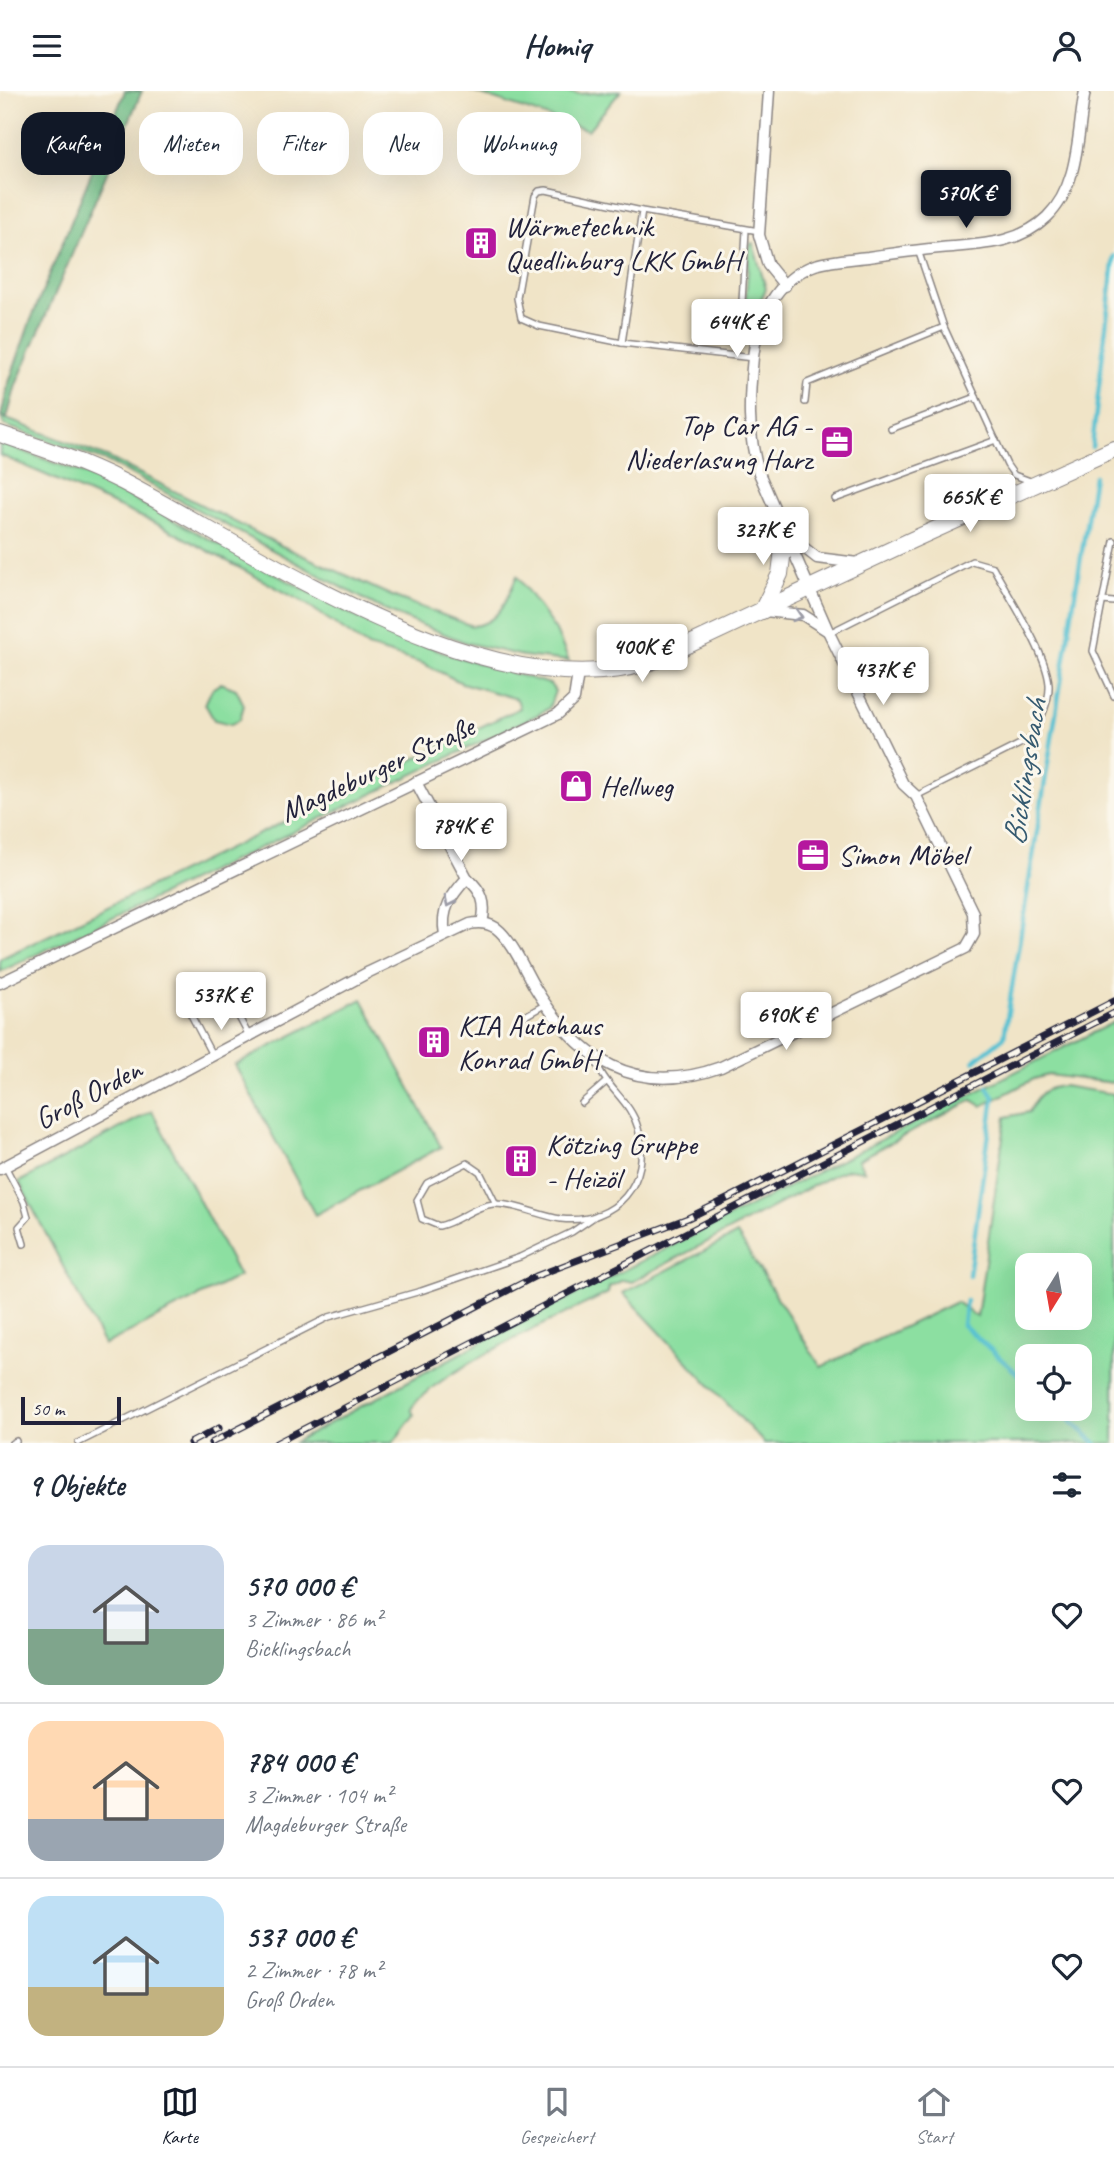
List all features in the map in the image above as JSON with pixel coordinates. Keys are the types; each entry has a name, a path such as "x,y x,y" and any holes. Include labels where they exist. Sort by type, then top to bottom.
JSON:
{"main road":[{"path":"0,434 105,474 331,594 398,625 489,658 537,669 579,673 619,670 647,664 861,563 1114,449"},
{"path":"762,611 780,575 785,532"}],"street":[{"path":"769,91 760,231 764,258 785,286"},
{"path":"416,782 467,878 478,888 485,904 482,923 501,933 546,1004 572,1038 595,1057 615,1068 649,1078 677,1078 705,1073 966,948 974,934 973,913 916,796 903,784 829,632 752,450 749,421 755,338 767,307 785,286 814,265 998,242 1027,232 1047,216 1068,185 1085,91"},
{"path":"785,532 817,558 861,563"},
{"path":"762,611 803,615 829,632"},
{"name":"Magdeburger Straße","path":"0,983 564,711 576,695 579,673"},
{"path":"445,935 443,916 449,898 467,878"},
{"name":"Groß Orden","path":"3,1168 82,1120 459,927 482,923"}],"lane":[{"path":"753,358 622,343 526,322 517,312 517,298 535,196 539,191 546,190 642,211 760,231"},
{"path":"622,343 642,211"},
{"path":"746,230 741,320 755,338"},
{"path":"918,250 944,327 996,440 1014,475 1038,484"},
{"path":"805,402 807,383 944,327"},
{"path":"891,429 976,397"},
{"path":"835,499 996,440"},
{"path":"1114,541 1093,651 1114,696"},
{"path":"829,632 972,561 993,567 1045,666 1049,687 1038,725 1030,739 916,796"},
{"path":"1102,601 1114,602"},
{"path":"212,1055 190,1007 193,1002 235,982"},
{"path":"223,987 249,1036"},
{"path":"525,1016 546,1004"},
{"path":"78,1443 329,1317 421,1291 520,1257 572,1232 630,1195 640,1156 640,1137 635,1118 621,1096 606,1082 595,1057"},
{"path":"582,1103 606,1082"},
{"path":"496,1204 480,1173 467,1163 427,1183 417,1200 422,1219 434,1226 450,1223 496,1204 559,1219 597,1215"},
{"path":"3,1168 24,1202 28,1217 19,1227 24,1244"}],"green space":[{"path":"125,91 142,91 125,131 125,112 116,112"},
{"path":"470,91 561,91 579,94 621,91 588,130 581,128 581,112 534,112"},
{"path":"90,175 106,175 16,385 7,418 1,417 8,385 30,322"},
{"path":"753,243 766,289 751,320 746,317 745,308 750,244"},
{"path":"1,417 109,458 282,546 392,596 472,626 482,624 496,615 506,601 517,576 556,631 569,661 523,656 467,643 384,610 109,462 4,425"},
{"path":"0,443 88,475 368,623 451,655 550,684 555,691 549,708 0,972 0,959 520,708 517,699 462,683 424,664 368,647 305,603 162,526 0,455"},
{"path":"221,683 236,689 244,705 240,719 231,724 214,720 205,704 212,689"},
{"path":"362,999 441,1147 315,1215 235,1065"},
{"path":"1114,1022 1114,1083 1048,1075 1034,1079 982,1106 972,1100 858,1160 864,1171 849,1169 835,1174 632,1282 623,1280 609,1287 608,1293 471,1362 423,1395 411,1409 414,1415 393,1443 293,1443 472,1347"},
{"path":"1063,1086 1114,1094 1114,1443 764,1443 623,1293 737,1234 821,1367 956,1302 977,1317 1006,1117 1029,1112 1042,1093"},
{"path":"152,1111 239,1276 104,1345 19,1182"}],"waterway":[{"name":"Bicklingsbach","path":"1092,447 1114,256"},
{"name":"Bicklingsbach","path":"974,1061 1004,1037 1094,476"},
{"name":"Bicklingsbach","path":"969,1275 994,1097 988,1087"},
{"name":"Bicklingsbach","path":"966,1300 963,1325 1015,1371"},
{"name":"Bicklingsbach","path":"1071,1421 1096,1443"}],"railway":[{"path":"211,1443 536,1276 688,1218 729,1198 1114,1001"},
{"path":"276,1443 1114,1013"},
{"path":"190,1443 219,1428"}],"place":[{"name":"Wärmetechnik Quedlinburg LKK GmbH","path":"481,243"},
{"name":"Top Car AG - Niederlasung Harz","path":"837,442"},
{"name":"Hellweg","path":"576,786"},
{"name":"Simon Möbel","path":"813,855"},
{"name":"KIA Autohaus Konrad GmbH","path":"434,1042"},
{"name":"Kötzing Gruppe - Heizöl","path":"521,1161"}]}
